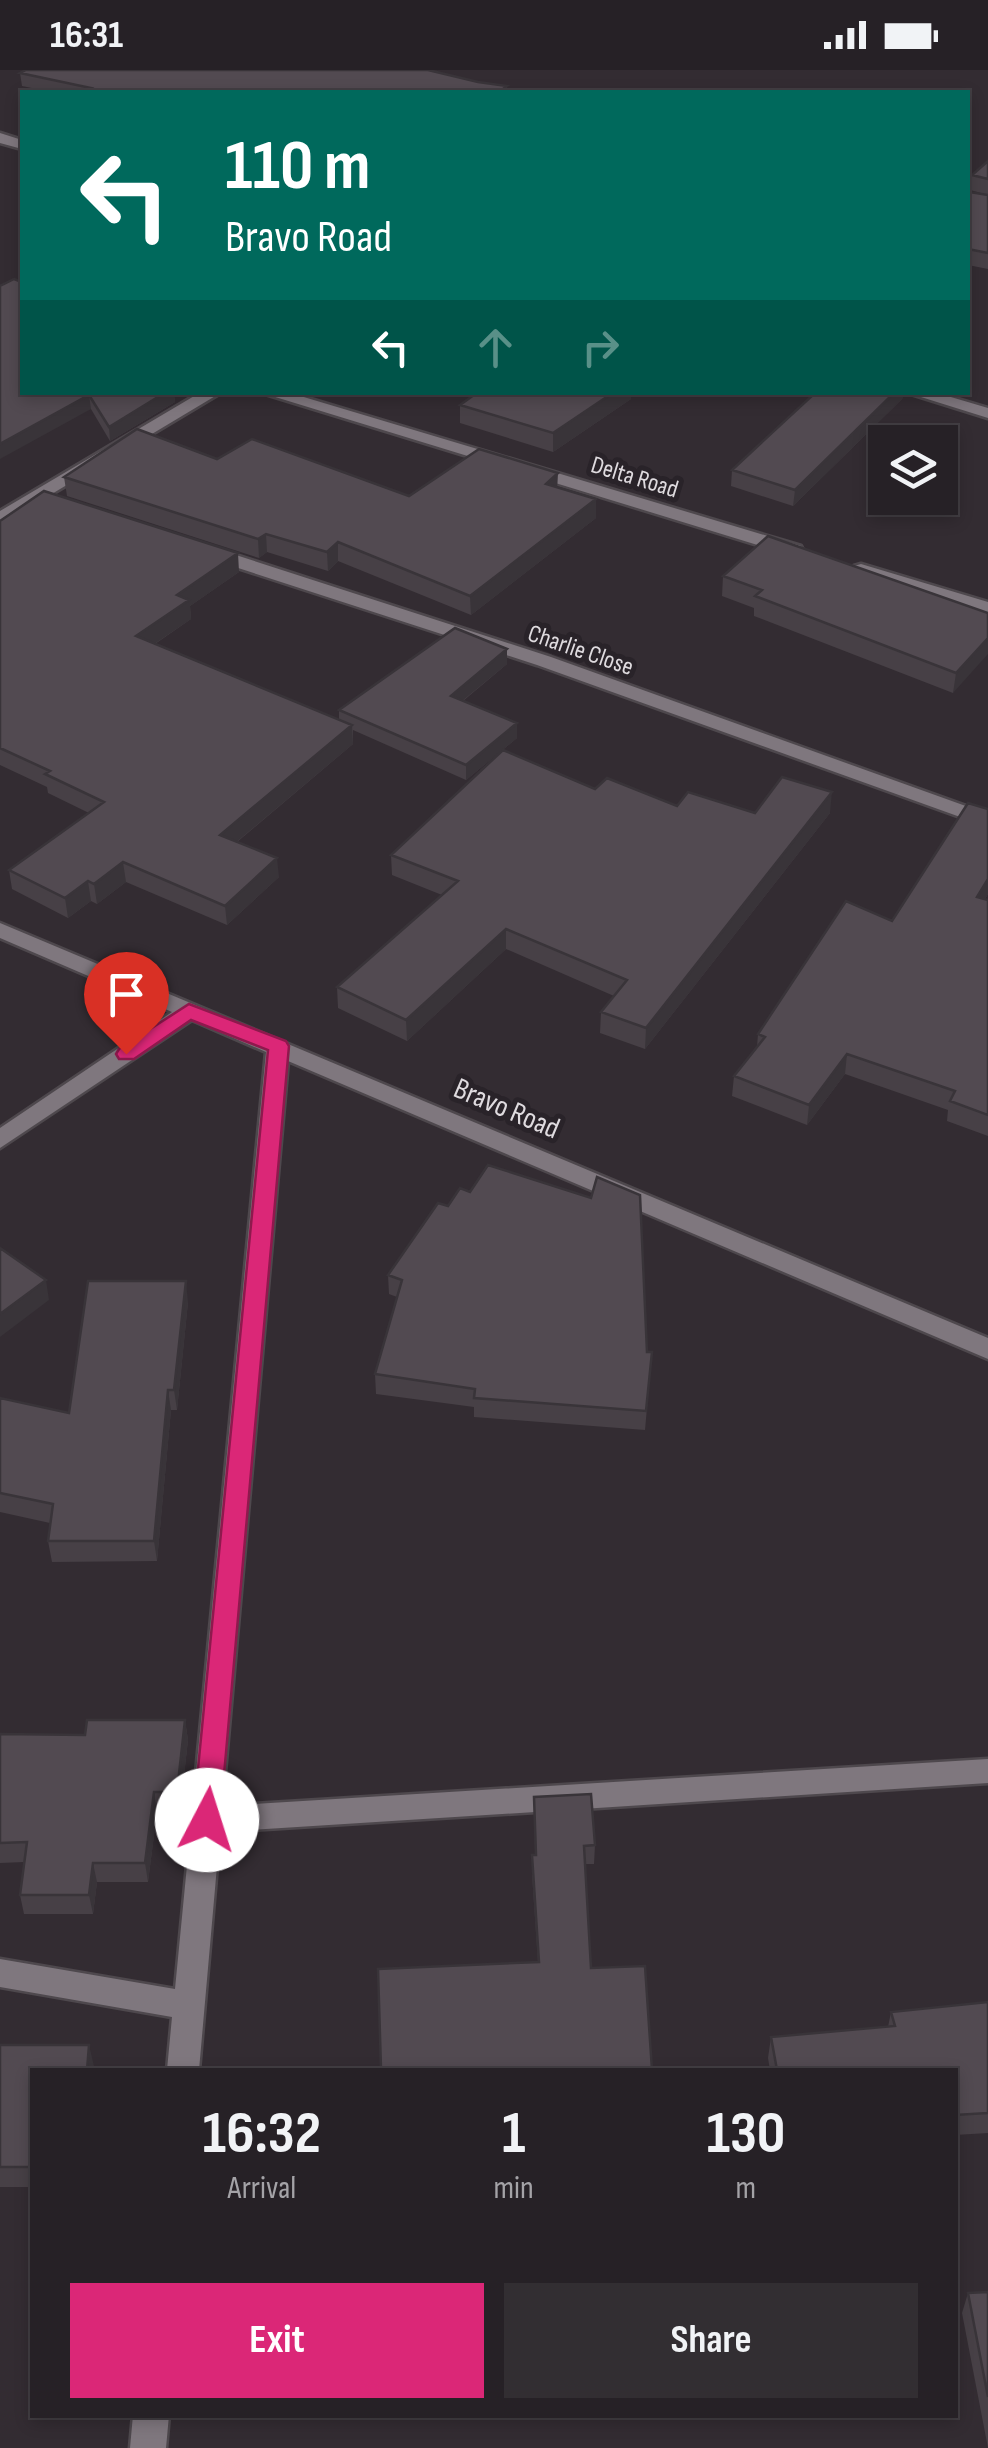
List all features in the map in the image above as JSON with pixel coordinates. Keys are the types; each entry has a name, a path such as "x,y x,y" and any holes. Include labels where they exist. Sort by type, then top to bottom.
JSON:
{"street":[{"path":"0,519 49,500 209,395"},
{"name":"Delta Road","path":"277,395 988,608"},
{"path":"924,395 988,413"},
{"name":"Charlie Close","path":"189,546 544,661 988,821"},
{"name":"Bravo Road","path":"0,930 988,1349"},
{"path":"0,1140 189,1011"},
{"path":"183,2068 278,1046"},
{"path":"207,1820 988,1771"},
{"path":"0,1973 189,2006"},
{"path":"148,2448 151,2418"}],"building":[{"path":"428,70 507,86 502,90 88,90 91,88 20,73"},
{"path":"988,161 988,179 972,175"},
{"path":"970,192 988,195 988,253 970,249"},
{"path":"14,279 20,281 20,395 89,395 0,444 0,286"},
{"path":"89,395 161,395 109,427"},
{"path":"474,395 610,395 553,433 460,405"},
{"path":"813,395 892,395 795,490 732,470"},
{"path":"137,429 217,459 252,439 409,496 479,449 558,473 546,484 596,499 470,596 338,542 327,552 266,534 258,539 64,477"},
{"path":"44,491 238,553 177,595 189,600 136,636 352,725 220,835 277,858 225,906 123,862 94,884 88,881 65,898 9,870 104,802 0,748 0,521"},
{"path":"768,536 988,613 988,638 956,673 755,596 762,590 723,576"},
{"path":"455,628 507,649 451,696 517,723 466,765 339,710"},
{"path":"503,750 595,789 607,778 677,806 688,792 755,813 782,777 832,792 646,1028 601,1012 627,980 506,929 406,1020 337,987 458,881 391,855"},
{"path":"968,803 988,809 988,879 977,897 988,900 988,1115 950,1101 955,1091 847,1054 809,1105 734,1076 765,1037 758,1034 846,901 892,921"},
{"path":"488,1165 591,1198 597,1177 640,1195 647,1352 652,1352 646,1411 474,1398 475,1389 375,1374 402,1280 388,1275 438,1203 448,1206 460,1188 470,1192"},
{"path":"0,1248 46,1280 0,1314"},
{"path":"88,1281 186,1281 174,1390 168,1390 154,1541 48,1541 53,1504 0,1493 0,1398 69,1413"},
{"path":"87,1720 185,1720 177,1792 154,1792 145,1863 93,1863 89,1895 20,1895 27,1842 0,1843 0,1734 85,1735"},
{"path":"591,1794 595,1845 584,1846 591,1968 645,1966 652,2068 381,2068 378,1969 539,1962 532,1855 536,1855 534,1797"},
{"path":"988,2002 988,2113 958,2115 958,2068 777,2068 771,2037 895,2026 891,2012"},
{"path":"0,2045 89,2045 87,2068 30,2068 30,2167 0,2167"},
{"path":"988,2292 988,2397 968,2293"}],"route":[{"path":"126,1054 189,1011 278,1046 207,1820"}]}
